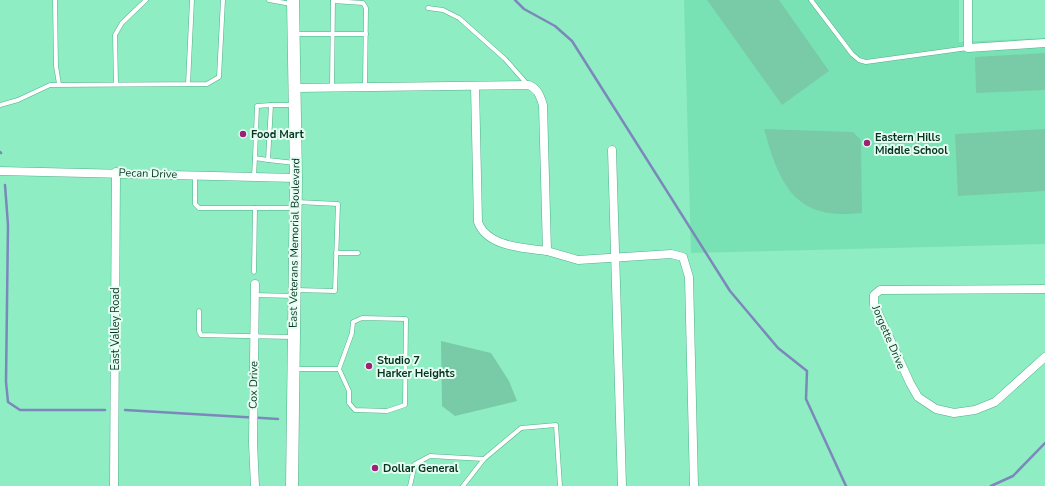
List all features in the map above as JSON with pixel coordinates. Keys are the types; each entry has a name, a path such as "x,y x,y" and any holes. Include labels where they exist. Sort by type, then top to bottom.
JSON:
{"main road":[{"name":"East Veterans Memorial Boulevard","path":"292,486 296,178 293,2"}],"street":[{"path":"968,0 968,48 1045,43"},
{"path":"295,88 529,85 540,94 543,105 547,251"},
{"path":"475,86 478,222 480,230 486,236 495,240 547,251 578,260 671,254 683,257 689,277 694,486"},
{"path":"612,150 622,486"},
{"name":"Pecan Drive","path":"0,171 116,172 296,178"},
{"name":"East Valley Road","path":"114,486 116,172"},
{"name":"Cox Drive","path":"255,284 253,443 255,486"},
{"name":"Jorgette Drive","path":"1045,289 880,290 874,295 874,304 910,383 918,397 936,410 954,413 968,411 996,402 1045,357"}],"lane":[{"path":"55,0 56,66 59,84"},
{"path":"116,83 115,35 122,23 146,0"},
{"path":"188,84 192,0"},
{"path":"0,105 18,100 50,85 59,84 207,84 219,77 223,0"},
{"path":"269,0 293,2"},
{"path":"332,88 333,0 363,3 367,13 365,88"},
{"path":"811,0 852,54 866,62 968,48"},
{"path":"428,8 443,10 459,18 505,59 529,85"},
{"path":"294,34 366,34"},
{"path":"268,160 271,105"},
{"path":"254,176 257,106 295,105"},
{"path":"255,158 296,163"},
{"path":"195,175 195,204 199,208 255,208 338,204 335,291 254,296"},
{"path":"254,272 255,208"},
{"path":"336,253 358,254"},
{"path":"199,310 199,332 201,335 293,337"},
{"path":"362,318 406,320 405,405 387,411 355,410 349,403 349,391 338,369 352,333 353,322 362,318"},
{"path":"293,369 338,369"},
{"path":"463,486 484,459 521,428 556,425 560,486"},
{"path":"410,486 415,464 430,456 484,459"}],"shaded area":[{"name":"Eastern Hills Middle School","path":"684,0 959,0 959,42 1045,38 1045,244 691,253"},
{"path":"707,0 779,0 829,71 782,105"},
{"path":"1045,53 1045,90 976,93 975,57"},
{"path":"764,129 853,132 861,140 862,213 839,214 821,211 806,205 794,196 777,168"},
{"path":"1045,129 1045,191 958,196 955,134"},
{"path":"441,341 491,353 509,381 517,401 455,416 442,406"}],"waterway":[{"path":"515,0 524,9 555,26 572,41 730,291 778,348 807,371 806,399 846,486"},
{"path":"5,185 8,225 6,382 8,402 20,410 105,410"},
{"path":"125,410 278,419"},
{"path":"991,486 1013,476 1045,443"}],"place":[{"name":"Food Mart","path":"243,134"},
{"name":"Eastern Hills Middle School","path":"867,143"},
{"name":"Studio 7 Harker Heights","path":"369,366"},
{"name":"Dollar General","path":"375,468"}]}
